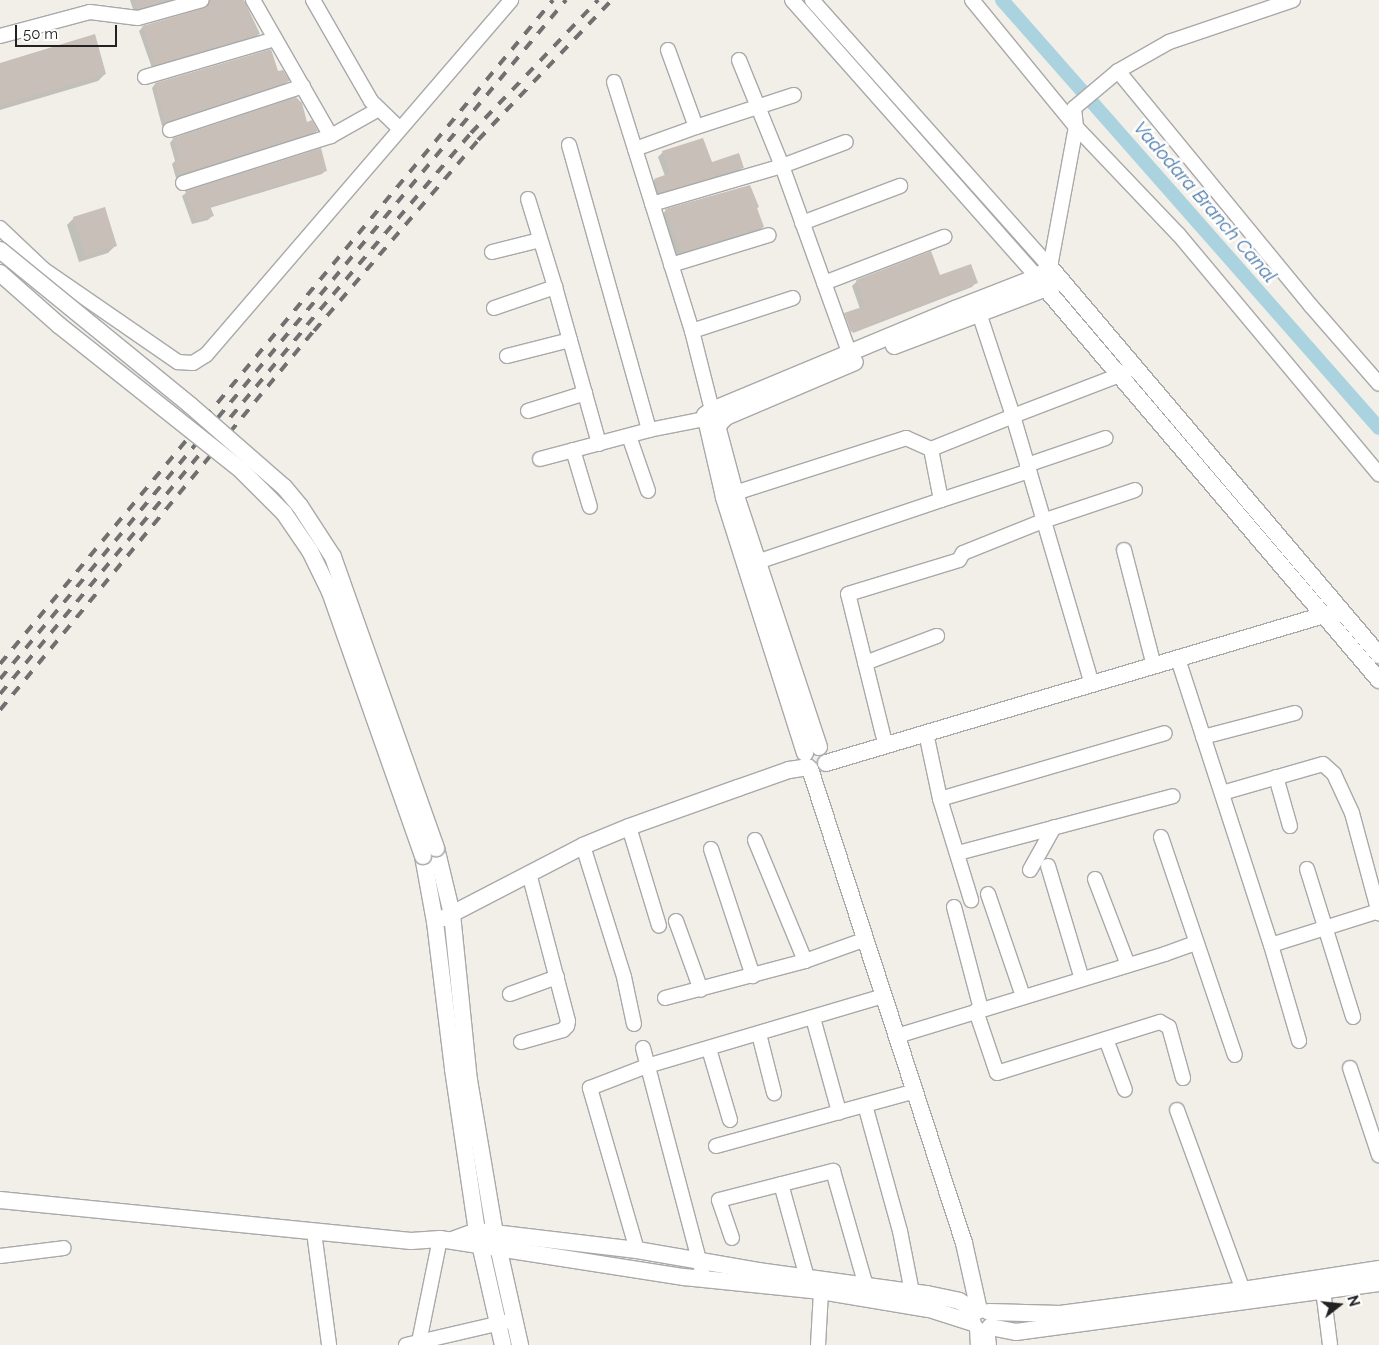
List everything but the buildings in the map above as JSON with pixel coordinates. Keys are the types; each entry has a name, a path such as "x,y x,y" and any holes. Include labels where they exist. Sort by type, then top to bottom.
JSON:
{"street":[{"path":"0,36 90,12 138,18 202,0"},
{"path":"254,0 331,136"},
{"path":"314,0 372,101 400,129"},
{"path":"0,228 39,266 178,362 193,363 206,354 511,0"},
{"path":"792,0 1042,283 1379,680"},
{"path":"812,0 1062,280 1379,655"},
{"path":"972,0 1076,127 1179,235 1379,474"},
{"path":"851,358 979,312 1042,283 1050,267 1076,127 1074,108 1115,73 1169,42 1294,0"},
{"path":"145,77 276,38"},
{"path":"668,50 696,127"},
{"path":"738,60 782,166 851,358"},
{"path":"1115,73 1379,384"},
{"path":"614,82 692,331 713,416 724,497 815,760 902,1034 974,1240 983,1322 978,1345"},
{"path":"170,130 302,86"},
{"path":"635,149 696,127 758,109 794,95"},
{"path":"183,183 331,136 379,109"},
{"path":"652,204 782,166 846,142"},
{"path":"569,145 649,430"},
{"path":"802,223 900,186"},
{"path":"528,199 556,287 599,444"},
{"path":"671,265 768,234"},
{"path":"824,283 944,237"},
{"path":"492,252 540,240"},
{"path":"0,250 190,405 284,487 300,506 337,566 429,852 435,922 453,1069 479,1238 506,1322 520,1345"},
{"path":"0,273 60,326 241,470 284,513 310,550 330,592 452,914 469,1080 497,1241 506,1322 503,1345"},
{"path":"540,458 713,416 851,358 1042,283 1062,280"},
{"path":"494,308 556,287"},
{"path":"692,331 793,298"},
{"path":"979,312 1013,416 1089,675"},
{"path":"507,356 570,340"},
{"path":"735,494 906,438 931,449 1120,375 1135,366"},
{"path":"528,411 585,394"},
{"path":"713,416 866,939 884,996 902,1034 915,1091 964,1243 983,1322"},
{"path":"629,436 648,491"},
{"path":"757,562 941,500 1106,438"},
{"path":"931,449 941,500"},
{"path":"573,450 590,507"},
{"path":"883,735 848,594 959,560 963,553 1044,521 1135,490"},
{"path":"1124,550 1153,661"},
{"path":"435,922 583,846 629,827 883,735 1089,675 1153,661 1178,659 1338,606"},
{"path":"815,760 926,734 1153,661 1321,612"},
{"path":"865,663 937,636"},
{"path":"1178,659 1271,945 1299,1041"},
{"path":"1203,736 1295,714"},
{"path":"940,799 1165,733"},
{"path":"926,734 940,799 971,900"},
{"path":"1222,793 1324,764 1334,774 1352,813 1379,912 1271,945"},
{"path":"1276,778 1290,826"},
{"path":"958,853 1173,796"},
{"path":"629,827 659,926"},
{"path":"1030,870 1054,827"},
{"path":"1161,837 1195,943 1235,1055"},
{"path":"755,840 805,961"},
{"path":"583,846 624,977 634,1024"},
{"path":"711,849 753,976"},
{"path":"1048,866 1082,979"},
{"path":"1307,869 1353,1017"},
{"path":"522,1042 564,1030 567,1026 557,977 529,873"},
{"path":"1095,879 1128,965"},
{"path":"988,894 1023,996"},
{"path":"954,907 978,1010 997,1072 1160,1022 1166,1023 1169,1027 1183,1078"},
{"path":"676,921 701,990"},
{"path":"665,998 805,961 866,939"},
{"path":"902,1034 1195,943"},
{"path":"510,994 557,977"},
{"path":"637,1250 590,1088 647,1066 710,1049 884,996"},
{"path":"813,1018 839,1112"},
{"path":"759,1034 774,1093"},
{"path":"1106,1039 1125,1090"},
{"path":"643,1048 661,1124 702,1271"},
{"path":"710,1049 730,1120"},
{"path":"1350,1068 1379,1155"},
{"path":"716,1146 915,1091"},
{"path":"865,1105 900,1231 912,1292"},
{"path":"1177,1110 1244,1295"},
{"path":"732,1238 719,1200 832,1171 866,1286"},
{"path":"781,1184 807,1278"},
{"path":"0,1200 411,1241 479,1238 702,1271 929,1309 983,1322 1244,1295 1323,1290 1379,1282"},
{"path":"314,1232 329,1345"},
{"path":"412,1344 445,1240"},
{"path":"497,1241 637,1250 702,1271 807,1278 912,1292 959,1301 983,1322"},
{"path":"0,1256 64,1248"},
{"path":"1244,1295 1379,1269"},
{"path":"1323,1290 1330,1345"},
{"path":"818,1345 821,1291"},
{"path":"412,1344 506,1322"}],"waterway":[{"name":"Vadodara Branch Canal","path":"1002,0 1379,428"}],"railway":[{"path":"0,664 553,0"},
{"path":"0,679 566,0"},
{"path":"0,694 307,325 471,133 598,0"},
{"path":"0,710 314,331 478,140 612,0"}]}
